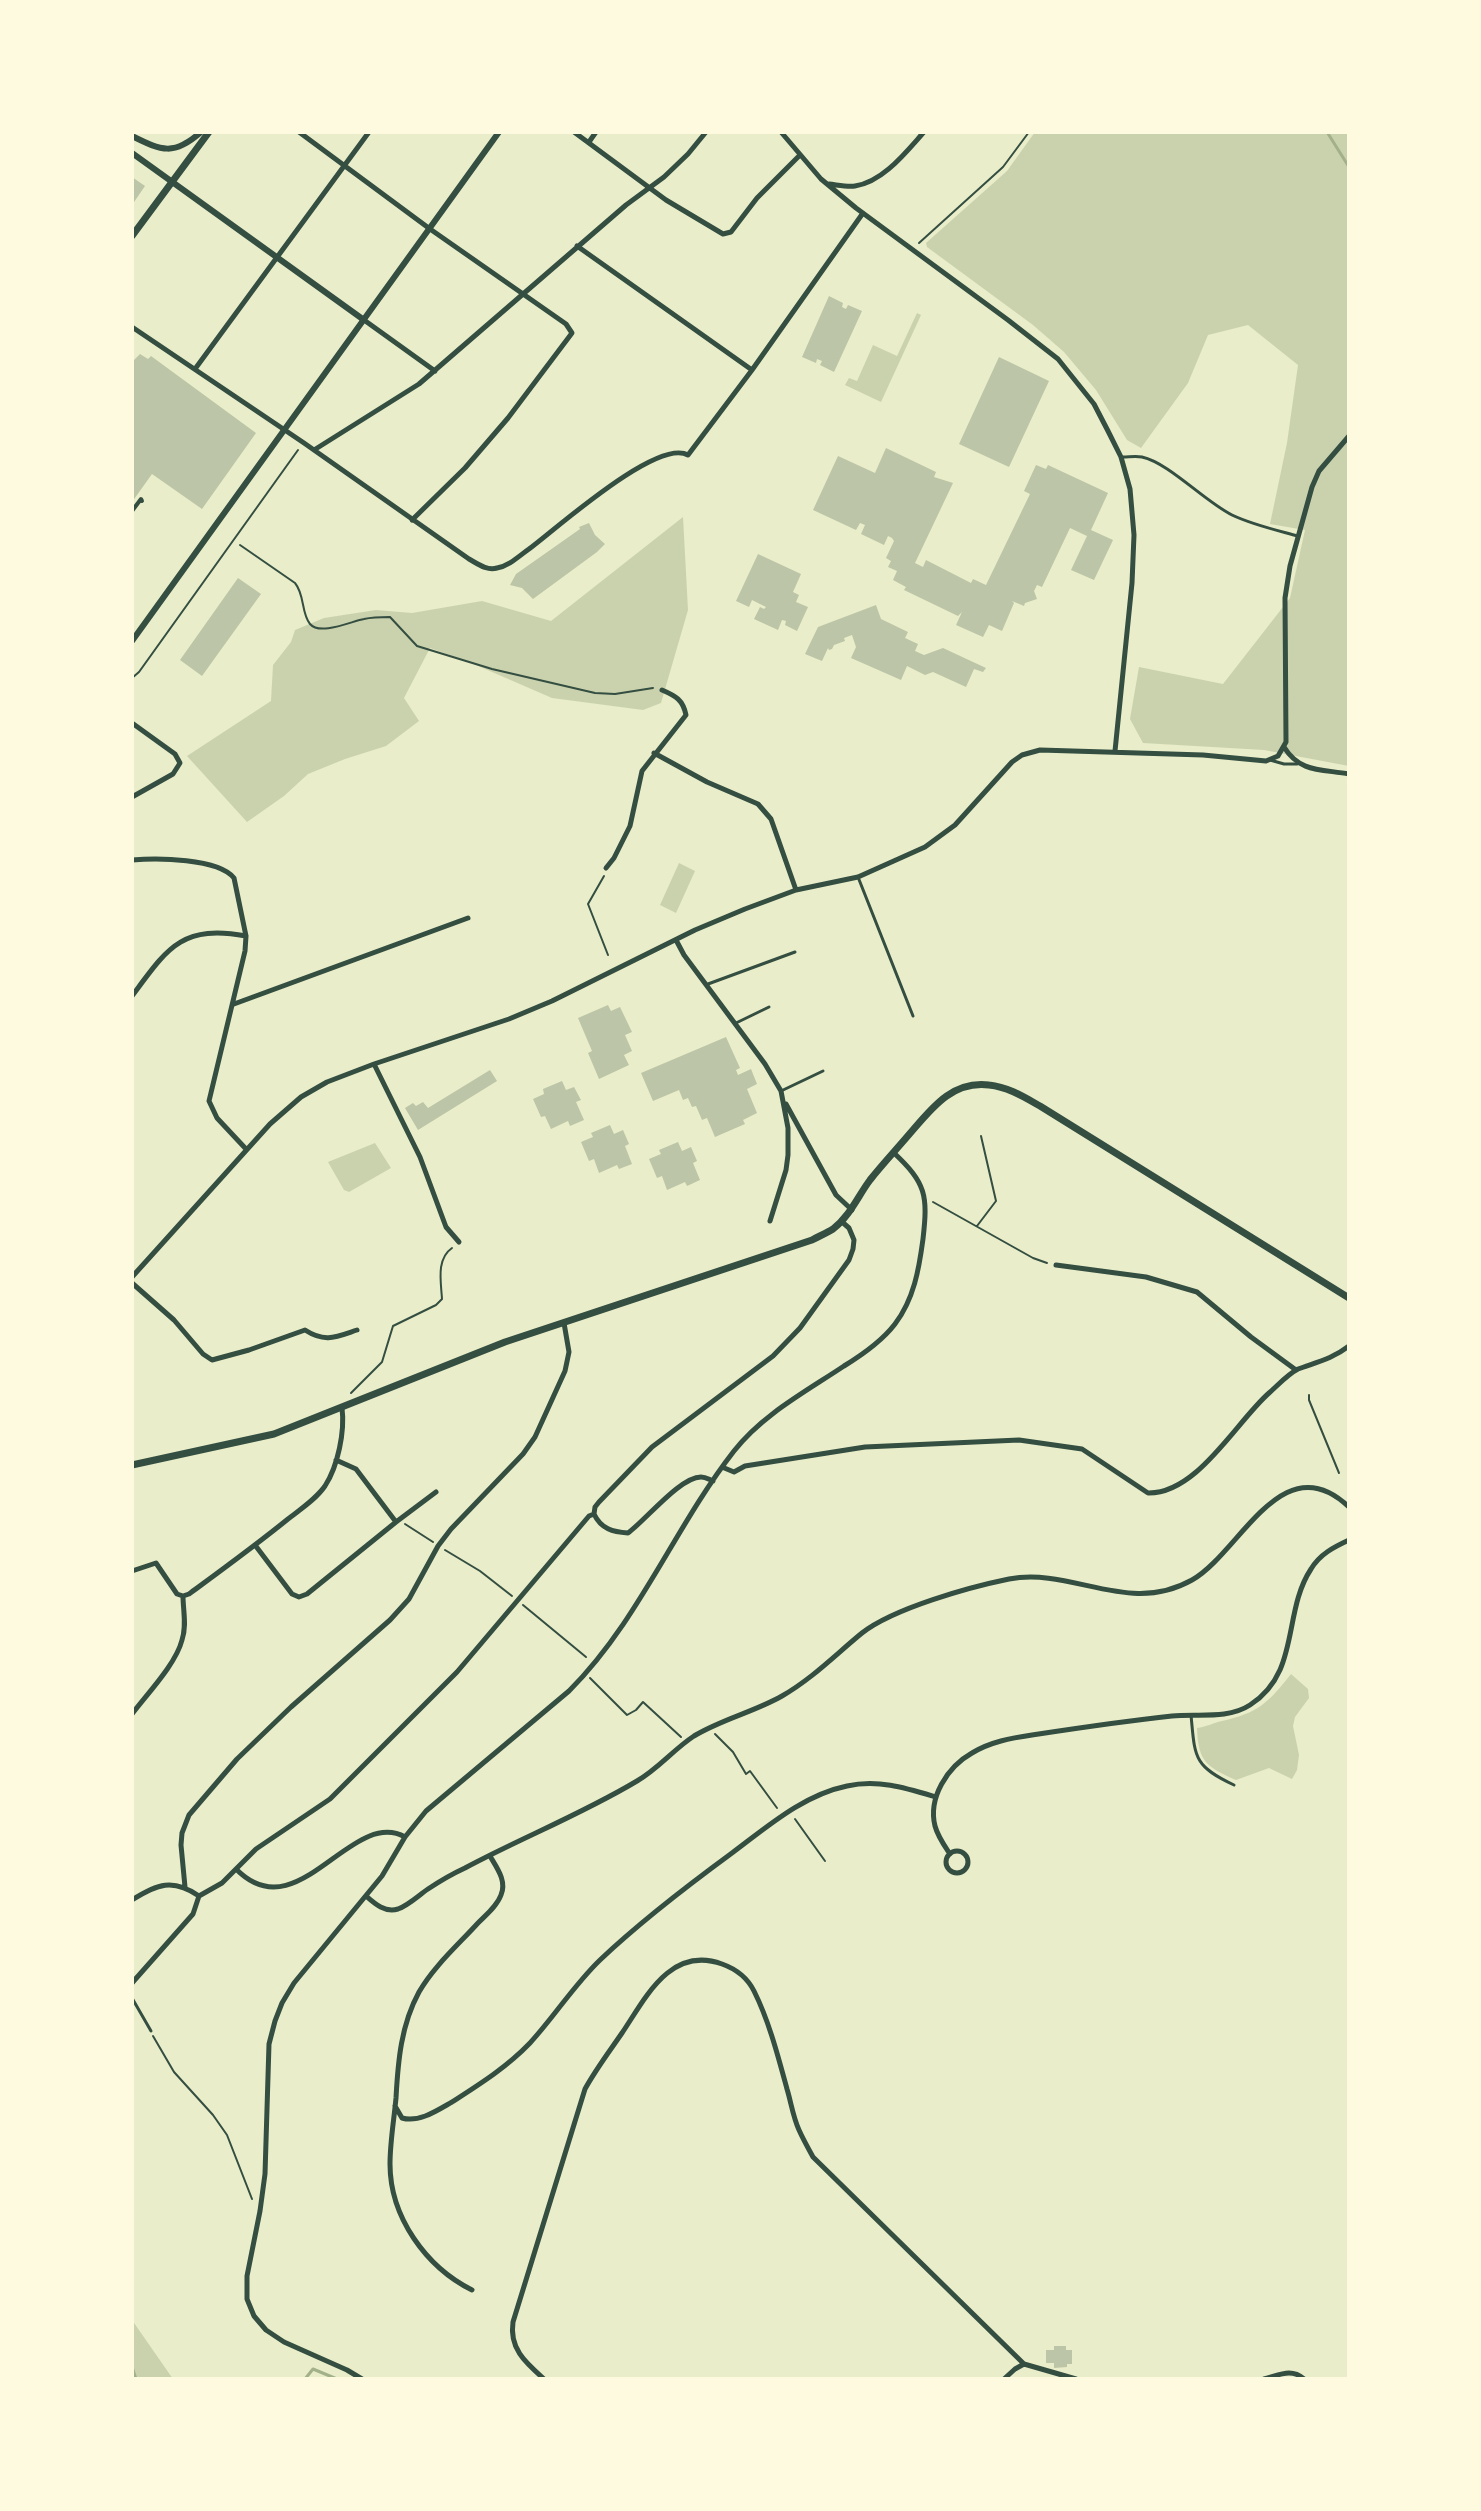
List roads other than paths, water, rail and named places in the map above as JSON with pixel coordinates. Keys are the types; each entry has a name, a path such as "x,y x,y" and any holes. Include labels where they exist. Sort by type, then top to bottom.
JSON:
{"main road":[{"path":"132,236 209,132"},
{"path":"132,1465 274,1434 450,1363 812,1240 833,1229 852,1210 870,1181 933,1107 952,1092 978,1084 1000,1087 1040,1106 1349,1298"}],"street":[{"path":"132,136 151,146 177,149 201,132"},
{"path":"299,132 566,324 572,333 508,418 465,468 412,520"},
{"path":"195,369 369,132"},
{"path":"132,641 499,132"},
{"path":"574,132 649,188 723,234 731,232 757,198 800,155"},
{"path":"589,142 596,132"},
{"path":"314,450 419,384 688,154 706,132"},
{"path":"781,132 828,184 863,213 1058,359 1094,404 1121,457 1130,489 1134,535 1131,597 1115,751"},
{"path":"828,184 853,186 871,181 924,132"},
{"path":"132,153 435,371"},
{"path":"132,327 484,568 496,569 538,542 598,494 655,458 678,451 688,455 863,213"},
{"path":"577,246 752,370"},
{"path":"357,1330 333,1338 317,1337 305,1330 212,1360 132,1280 246,1149 301,1097 327,1082 374,1064 509,1019 552,1001 745,909 796,890 858,877 917,851 955,825 1022,755 1040,750 1270,760 1278,756 1284,747 1285,598 1298,536 1319,471 1349,436"},
{"path":"132,511 142,501"},
{"path":"606,868 630,826 642,771 686,715 684,705 675,695 662,690"},
{"path":"132,723 175,754 180,763 173,774 132,797"},
{"path":"1284,747 1297,764 1349,774"},
{"path":"654,753 707,782 758,804 771,819 796,890"},
{"path":"132,860 186,861 228,871 234,878 246,936 245,951 209,1101 217,1118 246,1149"},
{"path":"233,1004 468,918"},
{"path":"132,996 165,952 181,940 227,933 246,936"},
{"path":"676,940 781,1091 788,1128 786,1170 770,1221"},
{"path":"374,1064 420,1157 446,1227 459,1242"},
{"path":"783,1100 836,1195 852,1210"},
{"path":"362,2379 284,2342 266,2330 254,2316 247,2299 247,2276 265,2174 269,2044 282,2003 294,1983 382,1876 405,1837 426,1811 588,1672 616,1637 722,1467 755,1428 859,1356 893,1327 908,1302 919,1269 924,1231 922,1186 915,1173 894,1153"},
{"path":"713,1481 704,1477 680,1486 628,1533 607,1529 594,1514 599,1502 652,1447 773,1356 800,1328 849,1260 854,1240 849,1228 841,1221"},
{"path":"1056,1265 1146,1277 1197,1292 1296,1370"},
{"path":"185,1887 181,1845 189,1815 237,1759 390,1620 409,1599 438,1546 451,1529 523,1454 535,1437 567,1361 569,1352 564,1323"},
{"path":"722,1467 734,1472 745,1466 865,1447 1019,1440 1082,1449 1148,1493 1159,1493 1196,1471 1221,1448 1243,1419 1296,1370 1319,1364 1349,1346"},
{"path":"132,1571 156,1563 177,1594 183,1596 255,1545 317,1495 327,1483 336,1460 342,1408"},
{"path":"336,1460 356,1469 396,1522"},
{"path":"366,1896 381,1908 397,1909 430,1887 639,1780 689,1740 780,1697 818,1672 864,1632 907,1610 977,1586 1026,1577 1057,1579 1117,1594 1154,1594 1191,1581 1209,1569 1255,1514 1281,1495 1312,1488 1340,1498 1349,1507"},
{"path":"255,1545 292,1594 299,1597 307,1594 436,1492"},
{"path":"132,1983 193,1914 199,1896 222,1883 256,1849 330,1799 457,1672 516,1599 594,1514"},
{"path":"950,1854 934,1822 936,1797 945,1778 972,1752 1010,1738 1090,1726 1222,1714 1248,1707 1279,1675 1302,1586 1311,1568 1331,1548 1349,1540"},
{"path":"132,1714 182,1642 185,1626 183,1596"},
{"path":"395,2106 402,2118 408,2120 425,2115 444,2107 504,2067 528,2045 598,1962 660,1908 790,1811 849,1785 878,1782 936,1797"},
{"path":"236,1869 259,1884 283,1886 299,1880 372,1836 393,1832 405,1837"},
{"path":"959,1851 964,1854 969,1862 965,1871 950,1871 946,1862 950,1854 959,1851"},
{"path":"472,2290 453,2281 417,2244 402,2219 390,2166 402,2039 418,1993 431,1974 500,1898 503,1881 490,1856"},
{"path":"132,1900 160,1886 185,1887 199,1896"},
{"path":"544,2379 523,2360 514,2346 513,2322 585,2089 653,1985 670,1970 705,1961 732,1968 743,1975 753,1988 778,2056 798,2129 813,2157 1024,2364 1076,2379"},
{"path":"1004,2379 1024,2364"},
{"path":"1264,2379 1289,2372 1297,2373 1304,2379"}],"lane":[{"path":"1121,457 1143,457 1164,467 1233,515 1298,536"},
{"path":"1270,760 1297,764"},
{"path":"858,877 913,1016"},
{"path":"708,984 795,952"},
{"path":"736,1023 769,1007"},
{"path":"781,1091 823,1071"},
{"path":"1191,1715 1195,1750 1201,1765 1210,1774 1234,1785"},
{"path":"132,1998 151,2031"}],"waterway":[{"path":"1327,132 1349,167"},
{"path":"132,2367 136,2379"},
{"path":"305,2379 313,2369 337,2379"}]}
